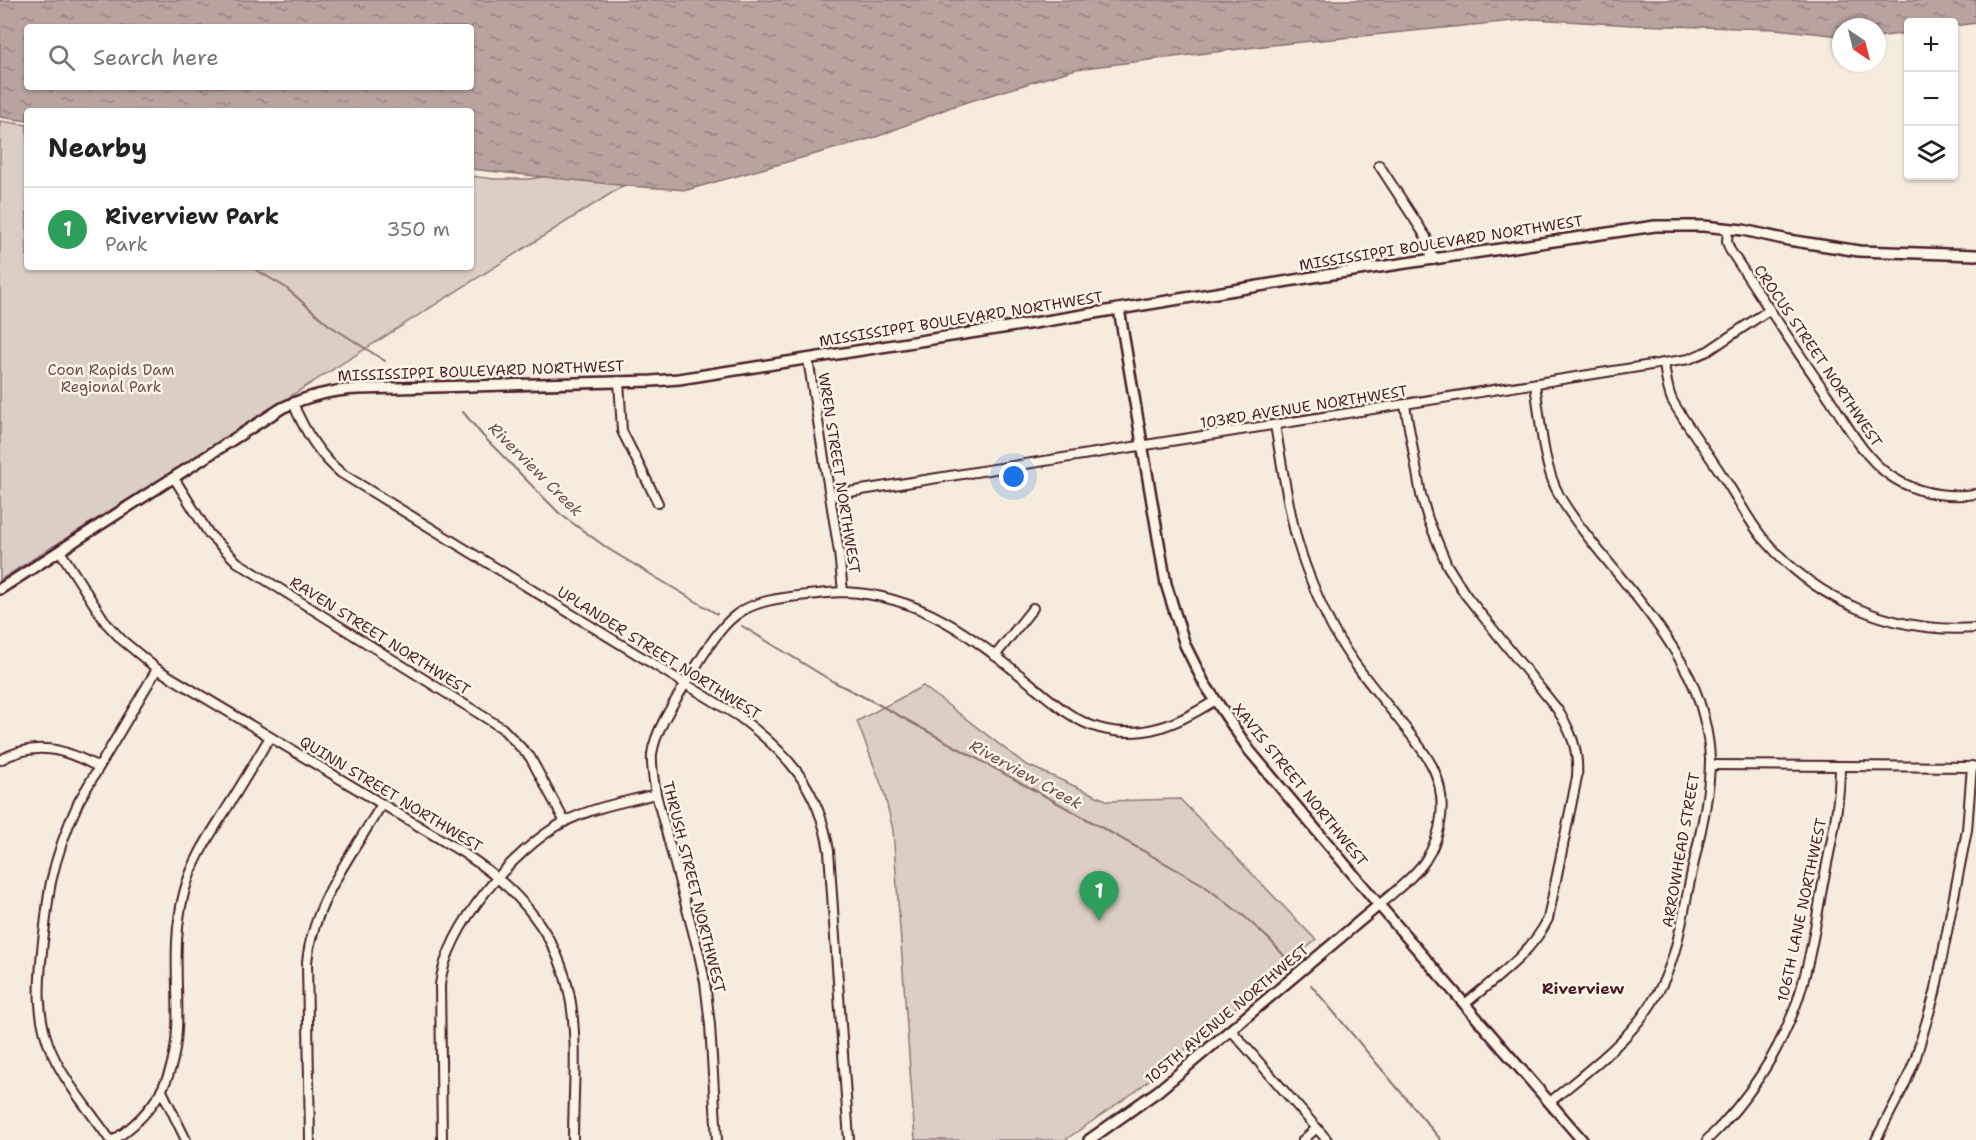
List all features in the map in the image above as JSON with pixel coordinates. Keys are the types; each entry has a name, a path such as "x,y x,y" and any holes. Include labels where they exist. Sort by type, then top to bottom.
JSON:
{"street":[{"path":"1379,165 1426,237 1433,260"},
{"name":"MISSISSIPPI BOULEVARD NORTHWEST","path":"0,589 293,403 314,395 346,389 679,379 1655,226 1728,229 1847,250 1976,255"},
{"name":"CROCUS STREET NORTHWEST","path":"1728,229 1727,242 1730,250 1864,450 1879,467 1898,481 1921,491 1944,496 1976,494"},
{"name":"XAVIS STREET NORTHWEST","path":"1119,309 1162,564 1172,606 1185,645 1214,701 1249,750 1582,1140"},
{"name":"103RD AVENUE NORTHWEST","path":"830,495 1664,364 1699,356 1769,310"},
{"name":"WREN STREET NORTHWEST","path":"808,359 839,552 843,592"},
{"path":"1664,364 1672,400 1752,523 1779,555 1801,576 1844,604 1882,619 1929,628 1976,628"},
{"path":"618,381 622,431 658,503"},
{"name":"ARROWHEAD STREET","path":"1535,385 1547,460 1556,488 1571,514 1642,605 1678,657 1690,679 1701,710 1710,765 1706,801 1678,940 1659,992 1622,1039 1550,1102"},
{"name":"UPLANDER STREET NORTHWEST","path":"293,403 314,445 341,473 738,716 766,738 803,778 821,814 829,851 849,1140"},
{"path":"1405,405 1421,495 1447,565 1465,594 1557,709 1569,729 1577,753 1576,777 1548,919 1538,937 1526,950 1465,1004"},
{"path":"1275,425 1294,529 1307,570 1328,618 1358,668 1428,758 1439,786 1440,825 1432,849 1414,874 1379,905"},
{"name":"RAVEN STREET NORTHWEST","path":"174,478 209,534 237,562 502,728 530,757 565,822"},
{"name":"QUINN STREET NORTHWEST","path":"60,551 106,623 122,640 157,669 462,852 498,877 521,900 544,932 560,963 567,985 574,1035 573,1140"},
{"name":"THRUSH STREET NORTHWEST","path":"717,1140 705,982 656,794 652,763 654,744 686,684 723,627 743,609 769,600 843,592 883,598 929,612 966,633 1070,714 1099,728 1130,732 1161,729 1214,701"},
{"path":"995,656 1033,608"},
{"path":"157,669 79,801 58,851 49,892 39,993 42,1026 52,1054 60,1069 112,1140 141,1120 162,1091 173,1060 178,1036 176,938 184,892 190,874 208,838 270,737"},
{"path":"0,760 21,751 56,749 67,751 98,767"},
{"path":"1710,765 1974,766 1967,830 1935,993 1915,1060 1876,1140"},
{"name":"106TH LANE NORTHWEST","path":"1707,1140 1729,1118 1761,1075 1782,1037 1798,999 1837,812 1840,766"},
{"path":"442,1140 439,1002 441,972 452,942 498,877 539,838 565,822 596,809 656,794"},
{"path":"310,1140 307,962 311,933 325,898 382,804"},
{"name":"105TH AVENUE NORTHWEST","path":"1089,1140 1150,1098 1379,905"},
{"path":"1231,1030 1327,1140"},
{"path":"162,1091 186,1140"},
{"path":"1303,1140 1317,1128"}],"green space":[{"name":"Coon Rapids Dam Regional Park","path":"0,121 24,125 24,270 474,270 474,176 530,179 597,167 648,170 0,580"},
{"path":"923,686 1025,764 1108,801 1180,799 1316,940 1136,1091 1065,1140 915,1140 893,830 884,792 857,721"}],"water":[{"path":"0,0 1976,0 1976,23 1958,25 1958,18 1904,18 1904,34 1886,36 1886,18 1832,18 1832,35 1775,29 1631,25 1534,19 1272,45 1076,69 951,107 876,137 687,190 474,169 474,108 24,108 24,121 0,117"}],"waterway":[{"name":"Riverview Creek","path":"256,270 285,287 329,325 385,361"},
{"name":"Riverview Creek","path":"463,412 483,436 560,514 610,550 717,614"},
{"name":"Riverview Creek","path":"742,626 832,681 876,703 1202,884 1245,917 1286,958"},
{"name":"Riverview Creek","path":"1311,985 1441,1140"}],"place":[{"name":"Riverview Park","path":"1099,921"}],"district":[{"name":"Riverview","path":"1583,988"}]}
